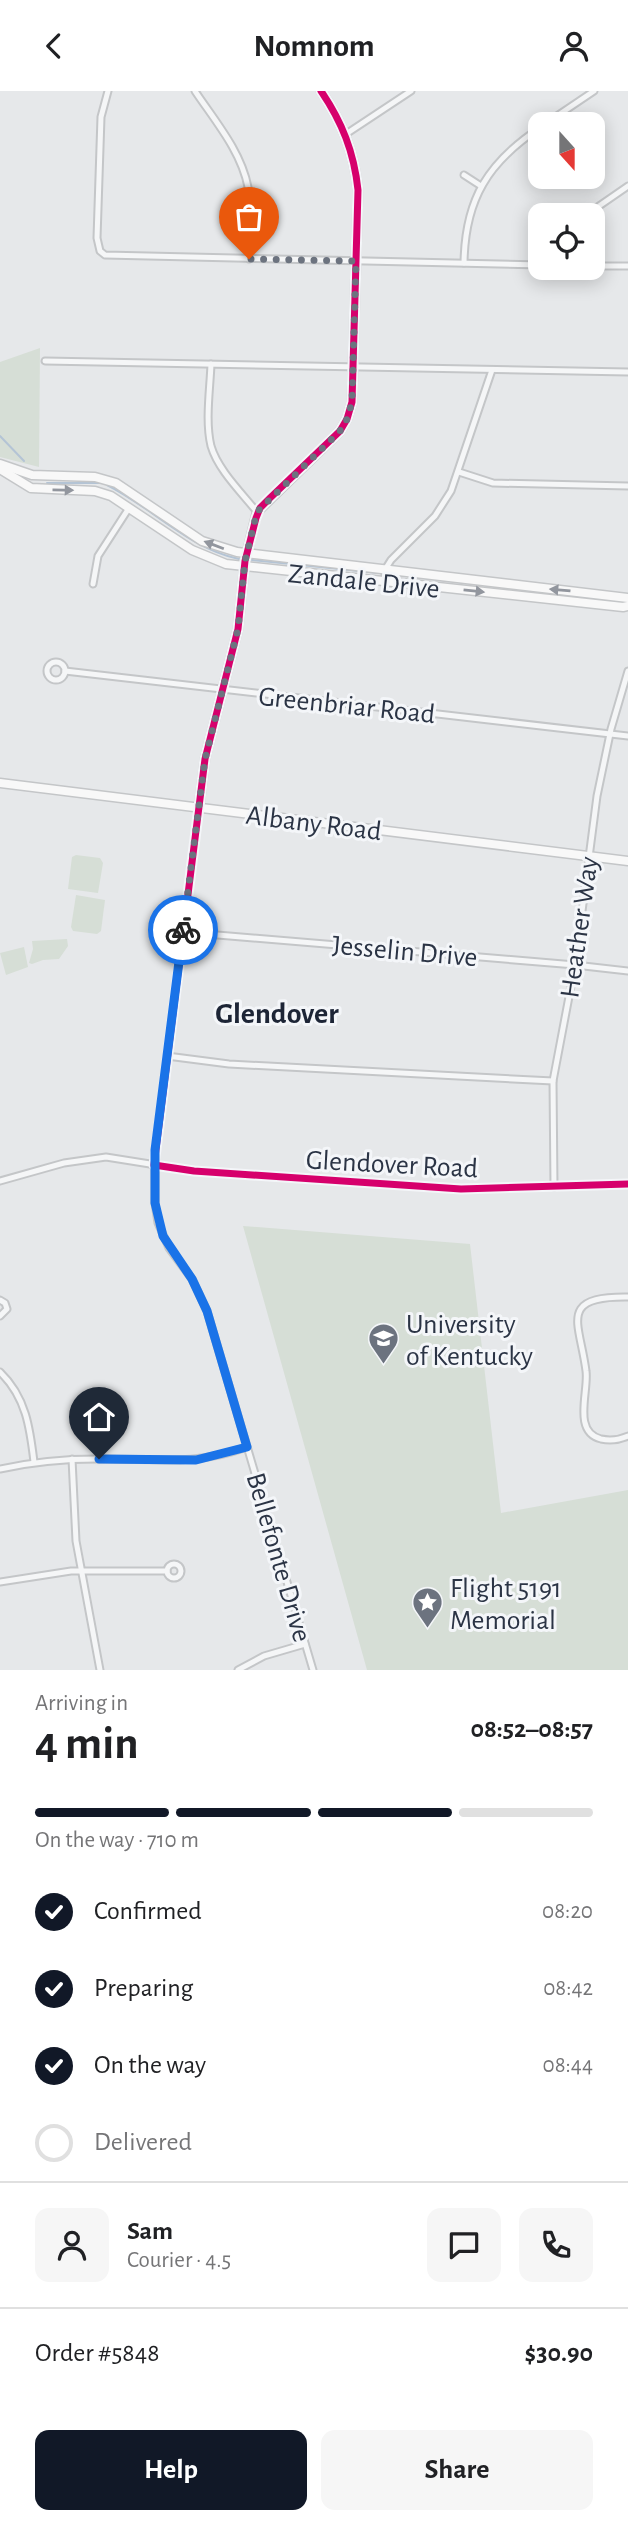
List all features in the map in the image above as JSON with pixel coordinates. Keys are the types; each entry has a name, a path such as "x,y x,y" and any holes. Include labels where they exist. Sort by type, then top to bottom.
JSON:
{"street":[{"path":"108,91 101,117 97,239 100,251 110,256 528,265"},
{"path":"195,91 234,149 243,168 249,195 249,259"},
{"path":"211,364 211,444 217,460 257,512 344,425 352,402 358,190 354,160 346,134 321,91"},
{"path":"346,134 411,91"},
{"path":"562,112 594,91"},
{"path":"464,263 467,224 481,185 501,158 528,137"},
{"path":"464,175 481,185"},
{"path":"603,203 628,186"},
{"path":"605,266 628,266"},
{"path":"45,361 628,372"},
{"path":"384,582 386,568 391,560 441,508 459,472 492,370"},
{"name":"Zandale Drive","path":"0,467 31,488 102,492 130,507 199,554 226,564 628,606"},
{"name":"Zandale Drive","path":"0,467 32,475 104,479 133,493 202,541 223,549 628,598"},
{"path":"459,472 493,483 628,486"},
{"path":"93,585 98,556 130,507"},
{"name":"Bellefonte Drive","path":"257,512 245,567 238,629 205,759 154,1165 155,1203 159,1224 169,1248 192,1279 207,1311 313,1670"},
{"name":"Greenbriar Road","path":"65,671 628,736"},
{"name":"Heather Way","path":"554,1187 553,1081 575,965 594,812 610,734 628,671"},
{"name":"Albany Road","path":"0,783 628,861"},
{"name":"Jesselin Drive","path":"182,932 628,971"},
{"path":"167,1056 229,1064 553,1081"},
{"name":"Glendover Road","path":"0,1181 96,1157 194,1171 461,1189 628,1184"},
{"path":"628,1297 594,1299 579,1313 576,1322 586,1370 583,1413 588,1430 596,1437 608,1440 628,1436"},
{"path":"0,1300 7,1308 0,1316"},
{"path":"0,1372 19,1395 26,1412 34,1462"},
{"path":"0,1469 34,1462 72,1459 196,1460 247,1447"},
{"path":"72,1459 76,1541 100,1670"},
{"path":"0,1582 81,1571 167,1571"},
{"path":"238,1670 264,1656 305,1644"}],"shaded area":[{"path":"40,348 39,467 0,457 0,362"},
{"path":"76,855 100,858 103,863 98,893 68,889 72,857"},
{"path":"76,895 105,900 101,931 97,934 73,931 71,927"},
{"path":"67,939 68,946 59,959 29,963 32,941"},
{"path":"24,947 28,967 6,975 0,953"},
{"name":"University of Kentucky","path":"243,1226 470,1244 501,1513 628,1490 628,1670 367,1670"}],"waterway":[{"path":"0,436 24,461"},
{"path":"47,483 102,483"},
{"path":"107,485 203,546 239,559"},
{"path":"252,560 379,573"},
{"path":"390,574 625,602"}],"cycle path":[{"path":"321,91 346,138 358,190 352,402 340,431 260,508 256,518 245,561 238,629 205,759 154,1165 194,1171 461,1189 628,1184"}],"way so far":[{"path":"183,930 205,759 238,629 245,561 257,512 340,431 352,402 356,261 249,259"}],"place":[{"name":"University of Kentucky","path":"383,1366"},
{"name":"Flight 5191 Memorial","path":"427,1630"}],"district":[{"name":"Glendover","path":"277,1013"}],"route":[{"path":"99,1459 196,1460 247,1447 207,1311 192,1279 169,1248 156,1215 155,1150 183,930"}]}
